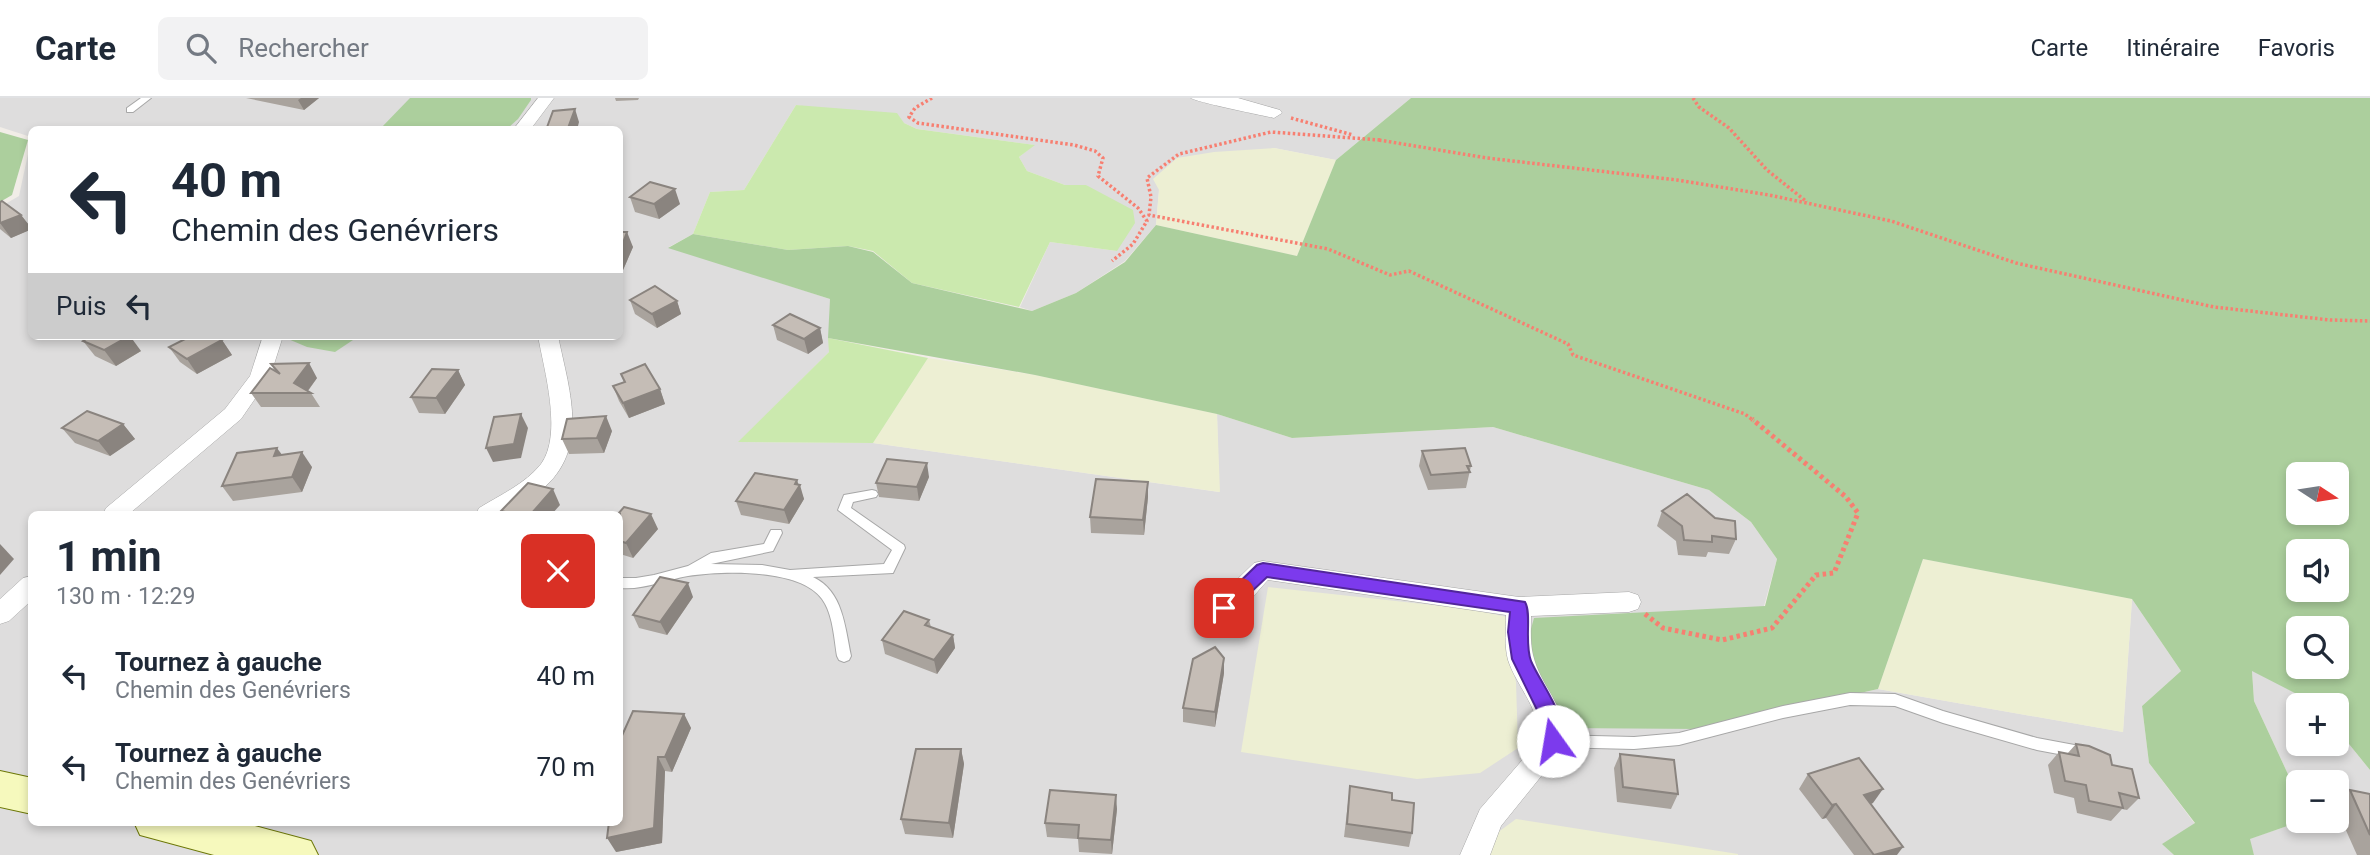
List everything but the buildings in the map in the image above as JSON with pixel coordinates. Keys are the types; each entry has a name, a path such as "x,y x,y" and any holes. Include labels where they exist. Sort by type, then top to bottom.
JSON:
{"street":[{"path":"524,126 547,98"},
{"path":"1199,98 1238,103 1274,113"},
{"path":"118,511 233,414 260,377 273,340"},
{"path":"491,511 522,493 553,464 561,434 560,393 549,340"},
{"path":"1224,608 1263,570 1519,607 1629,602"},
{"path":"0,614 28,589"},
{"path":"1475,855 1490,818 1550,748 1553,741 1551,720 1521,659 1517,632 1519,607"},
{"path":"0,789 28,795"},
{"path":"172,826 296,855"}],"lane":[{"path":"130,110 147,98"},
{"path":"784,574 888,569 899,548 844,510 848,498 872,494"},
{"path":"688,571 711,558 768,548 776,533"},
{"path":"623,582 688,571 735,568 804,578 825,592 835,611 844,656"},
{"path":"1553,741 1634,743 1679,738 1783,712 1850,699 1895,700 1943,717 2037,744 2076,750 2101,760"}],"path":[{"path":"932,98 915,108 909,117 918,122 1074,145 1095,151 1103,158 1098,176 1138,208 1147,221 1142,235 1126,253 1112,261"},
{"path":"1693,98 1699,107 1729,128 1767,170 1808,203"},
{"path":"1274,113 1344,134 1487,158 1677,180 1891,220 2016,263 2214,307 2330,320 2370,321"},
{"path":"1380,140 1270,132 1180,154 1147,178 1151,197 1149,215 1328,249 1390,275 1409,271 1568,344 1573,355 1745,414 1846,496 1858,513 1834,573 1816,575 1772,628 1722,640 1663,628 1629,602"}],"shaded area":[{"path":"0,98 1411,98 1336,160 1274,148 1159,190 1156,225 1125,261 1076,293 1032,311 1020,307 1050,242 1117,251 1086,185 1065,185 1027,171 1019,157 1034,145 917,129 904,123 796,105 744,190 710,192 693,234 669,247 830,299 829,352 739,442 873,443 1219,492 1217,414 1292,438 1493,427 1709,490 1751,522 1777,559 1764,606 1701,729 1878,689 2123,732 2132,599 2181,671 2142,706 2149,763 2195,824 2163,844 2174,855 0,855 0,207 19,196 28,154 28,340 623,340 623,126 28,126 28,136 0,127"},
{"path":"2252,670 2295,693 2286,693 2286,756 2349,756 2349,744 2370,770 2370,855 2254,855 2249,839 2286,826 2286,833 2349,833 2349,770 2286,770 2254,701"}],"green space":[{"path":"410,98 531,98 510,126 383,126"},
{"path":"1411,98 2370,98 2370,770 2349,744 2349,693 2295,693 2252,671 2254,701 2286,770 2286,826 2250,839 2254,855 2174,855 2162,844 2195,823 2149,763 2142,706 2181,671 2132,599 1923,559 1878,689 1701,729 1561,728 1530,657 1529,636 1534,618 1765,606 1777,559 1751,522 1709,490 1493,427 1292,438 1217,414 1035,375 828,338 830,299 668,248 693,234 788,250 848,246 873,252 912,283 1032,311 1076,293 1125,262 1156,225 1297,256 1336,160"},
{"path":"796,105 897,113 904,123 917,129 1035,145 1019,157 1027,171 1065,185 1086,185 1133,210 1135,223 1117,251 1050,242 1019,307 912,283 873,251 848,246 788,250 693,234 710,192 744,190"},
{"path":"0,132 28,140 12,195 0,202"},
{"path":"1274,148 1336,160 1297,256 1156,225 1159,190 1153,179 1177,158 1214,152"},
{"path":"828,338 928,358 873,443 738,442 829,352"},
{"path":"290,340 353,340 335,352 307,347"},
{"path":"928,358 1035,375 1217,414 1220,492 873,443"},
{"path":"1923,559 2132,599 2123,732 1878,689"},
{"path":"1268,587 1469,609 1507,617 1509,655 1516,682 1518,748 1480,773 1417,779 1241,752"},
{"path":"1516,819 1738,855 1486,855 1497,833"}],"route":[{"path":"1224,608 1263,570 1519,607 1517,632 1521,659 1551,720 1553,741"}]}
